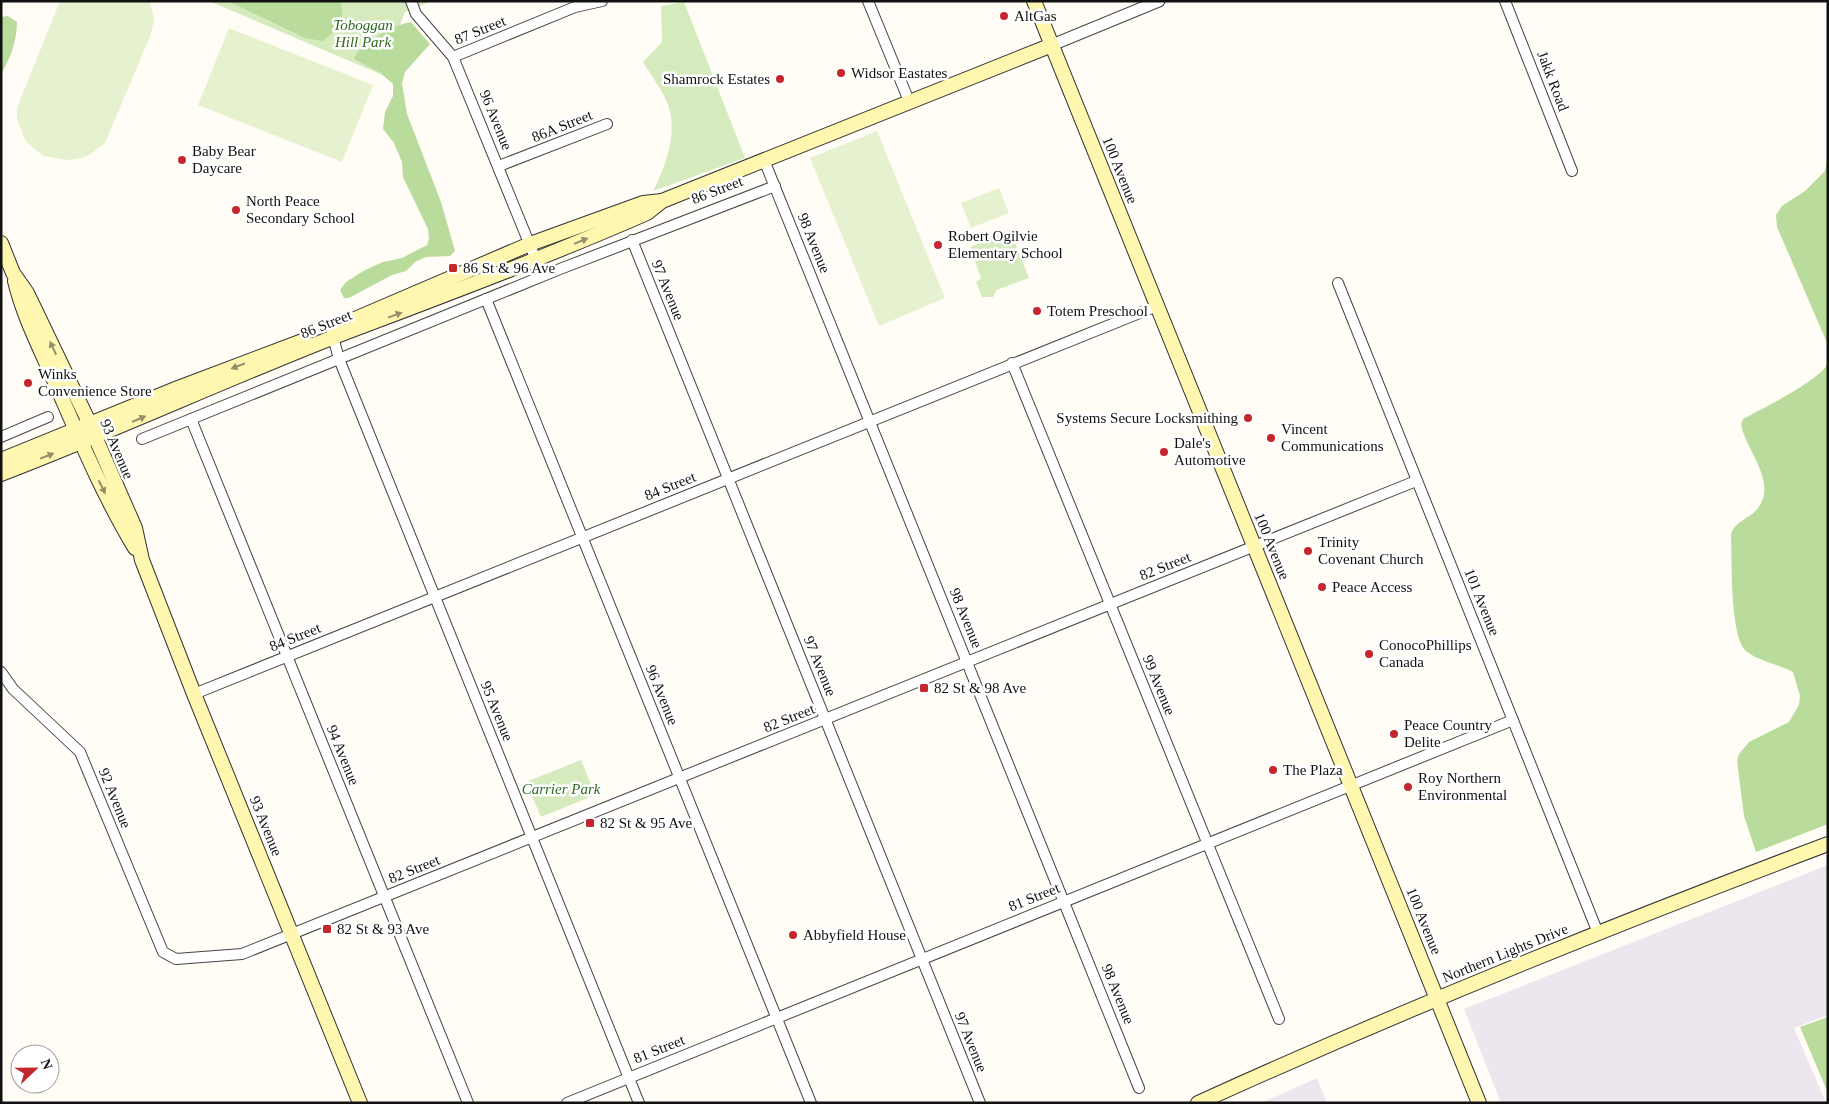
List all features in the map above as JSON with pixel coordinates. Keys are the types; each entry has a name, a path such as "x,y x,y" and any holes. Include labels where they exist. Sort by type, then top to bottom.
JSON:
{"main road":[{"name":"100 Avenue","path":"1034,1 1479,1103"},
{"name":"86 Street","path":"1,474 88,440 332,334 530,244 643,203 662,201 1052,45"},
{"name":"86 Street","path":"1,460 75,429 536,260 647,213 662,201"},
{"name":"93 Avenue","path":"1,244 18,296 75,429 88,440"},
{"name":"93 Avenue","path":"8,270 27,293 89,424 88,440 101,485 142,560 194,694 360,1103"},
{"name":"Northern Lights Drive","path":"1198,1103 1438,998 1598,933 1828,844"}],"street":[{"name":"96 Avenue","path":"411,1 416,14 453,57 536,260"},
{"name":"87 Street","path":"453,57 575,7 602,1"},
{"path":"868,1 909,101"},
{"name":"86 Street","path":"1052,45 1159,1"},
{"name":"Jakk Road","path":"1505,1 1572,171"},
{"name":"86A Street","path":"499,166 607,124"},
{"name":"98 Avenue","path":"764,160 1139,1088"},
{"name":"86 Street","path":"142,439 632,240 775,186"},
{"name":"97 Avenue","path":"632,240 980,1103"},
{"name":"101 Avenue","path":"1338,283 1598,933"},
{"name":"96 Avenue","path":"486,299 811,1103"},
{"name":"84 Street","path":"194,694 1157,306"},
{"name":"95 Avenue","path":"332,334 339,359 639,1103"},
{"name":"99 Avenue","path":"1012,363 1279,1019"},
{"path":"1,437 48,417"},
{"name":"94 Avenue","path":"191,419 468,1103"},
{"name":"82 Street","path":"169,956 176,959 242,954 1416,481"},
{"name":"92 Avenue","path":"1,672 13,690 80,752 156,939 163,952 169,956"},
{"name":"81 Street","path":"567,1103 1513,720"}],"shaded area":[{"path":"1828,865 1828,1015 1794,1028 1826,1103 1501,1103 1464,1009"},
{"path":"1317,1078 1327,1103 1261,1103"}],"green space":[{"path":"60,1 150,1 154,19 151,34 105,143 88,156 66,160 44,156 26,142 17,119 17,108"},
{"name":"Toboggan Hill Park","path":"209,1 432,1 405,12 380,74"},
{"path":"228,1 341,1 342,14 337,28 323,41 305,38"},
{"path":"684,2 745,158 653,191 666,160 672,125 667,102 643,62 662,42 661,6"},
{"path":"8,16 17,22 17,29 12,50 1,74 1,17"},
{"path":"411,22 430,44 405,72 402,83 407,114 441,202 455,251 450,256 426,257 415,262 406,271 392,275 349,298 344,298 340,290 346,282 365,270 383,262 402,258 427,245 429,238 428,229 403,177 402,162 394,143 383,129 385,112 393,96 393,84 379,72 354,59 357,53 370,41 396,27"},
{"path":"229,28 373,85 342,162 198,105"},
{"path":"877,131 945,298 879,326 810,158"},
{"path":"1828,154 1828,345 1777,227 1776,215 1782,206 1805,191 1825,171"},
{"path":"999,188 1009,213 971,228 961,203"},
{"path":"1010,230 1029,278 996,290 993,297 982,297 976,282 981,278 970,247"},
{"path":"1828,363 1828,824 1756,852 1744,816 1737,761 1739,754 1749,742 1789,722 1799,705 1800,696 1793,672 1748,653 1739,640 1736,627 1731,534 1736,526 1758,508 1763,498 1764,487 1758,466 1741,424 1743,419 1803,386 1823,370"},
{"name":"Carrier Park","path":"581,760 595,795 541,817 526,782"},
{"path":"1828,1017 1828,1093 1800,1027"}],"place":[{"name":"AltGas","path":"1004,16"},
{"name":"Widsor Eastates","path":"841,73"},
{"name":"Shamrock Estates","path":"780,79"},
{"name":"Baby Bear Daycare","path":"182,160"},
{"name":"North Peace Secondary School","path":"236,210"},
{"name":"Robert Ogilvie Elementary School","path":"938,245"},
{"name":"86 St & 96 Ave","path":"453,268"},
{"name":"Totem Preschool","path":"1037,311"},
{"name":"Winks Convenience Store","path":"28,383"},
{"name":"Systems Secure Locksmithing","path":"1248,418"},
{"name":"Vincent Communications","path":"1271,438"},
{"name":"Dale's Automotive","path":"1164,452"},
{"name":"Trinity Covenant Church","path":"1308,551"},
{"name":"Peace Access","path":"1322,587"},
{"name":"ConocoPhillips Canada","path":"1369,654"},
{"name":"82 St & 98 Ave","path":"924,688"},
{"name":"Peace Country Delite","path":"1394,734"},
{"name":"The Plaza","path":"1273,770"},
{"name":"Roy Northern Environmental","path":"1408,787"},
{"name":"82 St & 95 Ave","path":"590,823"},
{"name":"82 St & 93 Ave","path":"327,929"},
{"name":"Abbyfield House","path":"793,935"}]}
